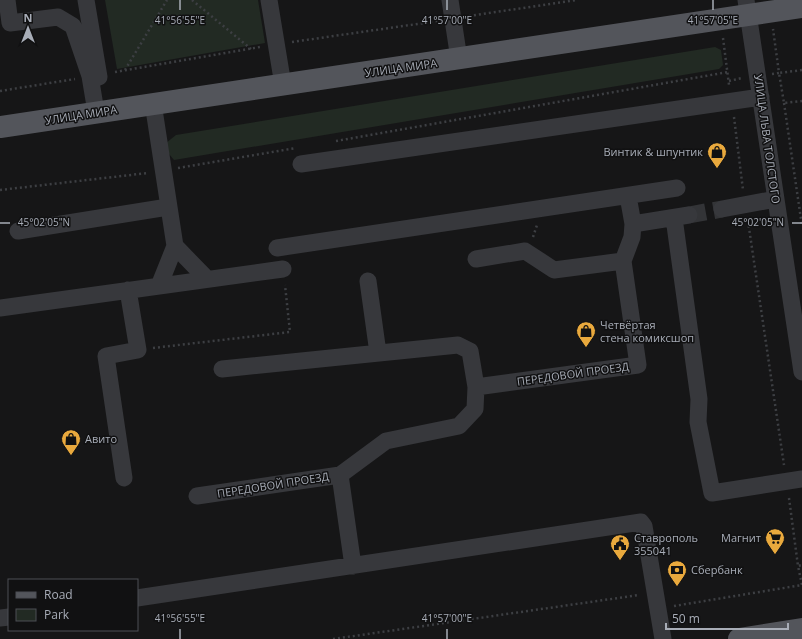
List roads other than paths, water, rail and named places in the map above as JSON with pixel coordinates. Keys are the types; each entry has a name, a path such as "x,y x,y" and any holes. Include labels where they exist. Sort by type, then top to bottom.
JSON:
{"main road":[{"name":"УЛИЦА МИРА","path":"0,127 721,20 747,8 802,7"},
{"path":"739,639 802,629"}],"street":[{"path":"7,0 5,24 58,17 73,26 101,112"},
{"path":"86,0 101,112"},
{"path":"269,0 283,85"},
{"path":"450,0 459,59"},
{"name":"УЛИЦА ЛЬВА ТОЛСТОГО","path":"747,8 802,372"},
{"path":"301,164 761,97"},
{"path":"153,104 162,171 175,246 159,286"},
{"path":"277,248 677,188"},
{"path":"476,259 525,251 554,270 623,260 632,238 633,224 628,196"},
{"path":"722,209 776,199"},
{"path":"18,231 168,207"},
{"path":"633,224 681,216 699,399 698,422 712,492 794,480"},
{"path":"175,246 207,279"},
{"name":"ПЕРЕДОВОЙ ПРОЕЗД","path":"476,387 638,365 623,260"},
{"path":"0,308 283,269"},
{"path":"368,281 378,353"},
{"path":"124,478 106,356 138,350 128,290"},
{"name":"ПЕРЕДОВОЙ ПРОЕЗД","path":"197,496 340,475 386,441 459,426 475,409 476,387 470,351 458,345 222,369"},
{"path":"340,475 353,566"},
{"path":"138,598 641,522 644,526 663,639"}],"tunnel":[{"path":"689,215 722,209"}],"place":[{"name":"Винтик & шпунтик","path":"717,169"},
{"name":"Четвёртая стена комиксшоп","path":"586,348"},
{"name":"Авито","path":"71,456"},
{"name":"Магнит","path":"775,555"},
{"name":"Ставрополь 355041","path":"620,561"},
{"name":"Сбербанк","path":"677,587"}]}
